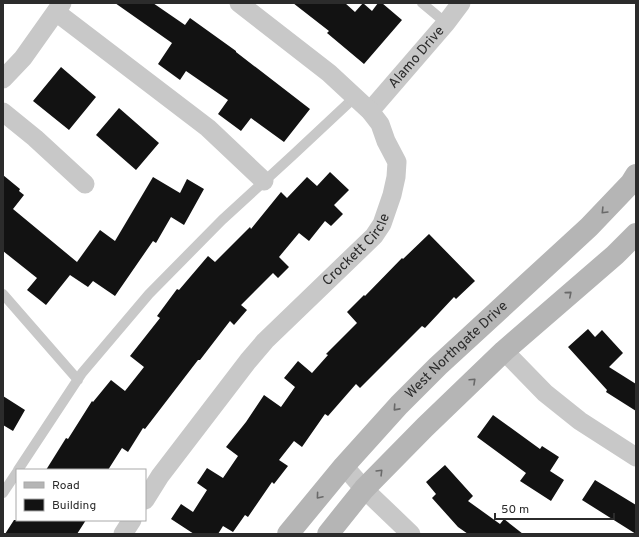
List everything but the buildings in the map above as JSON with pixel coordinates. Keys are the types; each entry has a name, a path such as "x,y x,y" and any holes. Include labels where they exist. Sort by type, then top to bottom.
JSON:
{"main road":[{"name":"West Northgate Drive","path":"288,534 344,466 399,405 427,377 589,227 631,183 636,175"},
{"path":"328,534 364,489 425,427 504,351 615,255 636,234"}],"street":[{"name":"Crockett Circle","path":"146,498 165,470 265,341 374,236 382,224 392,195 396,177 397,162 386,141 380,124 370,111 329,73 239,3"},
{"name":"Alamo Drive","path":"370,111 446,23 461,3"},
{"path":"3,79 23,58 59,7 208,128 264,182"},
{"path":"3,112 35,138 85,184"},
{"path":"504,351 545,393 580,421 636,457"},
{"path":"344,466 364,489 411,534"},
{"path":"123,534 131,521"}],"lane":[{"path":"422,3 446,23"},
{"path":"19,469 82,374 149,294 222,220 355,97"},
{"path":"3,294 78,380"},
{"path":"3,493 16,474"}]}
